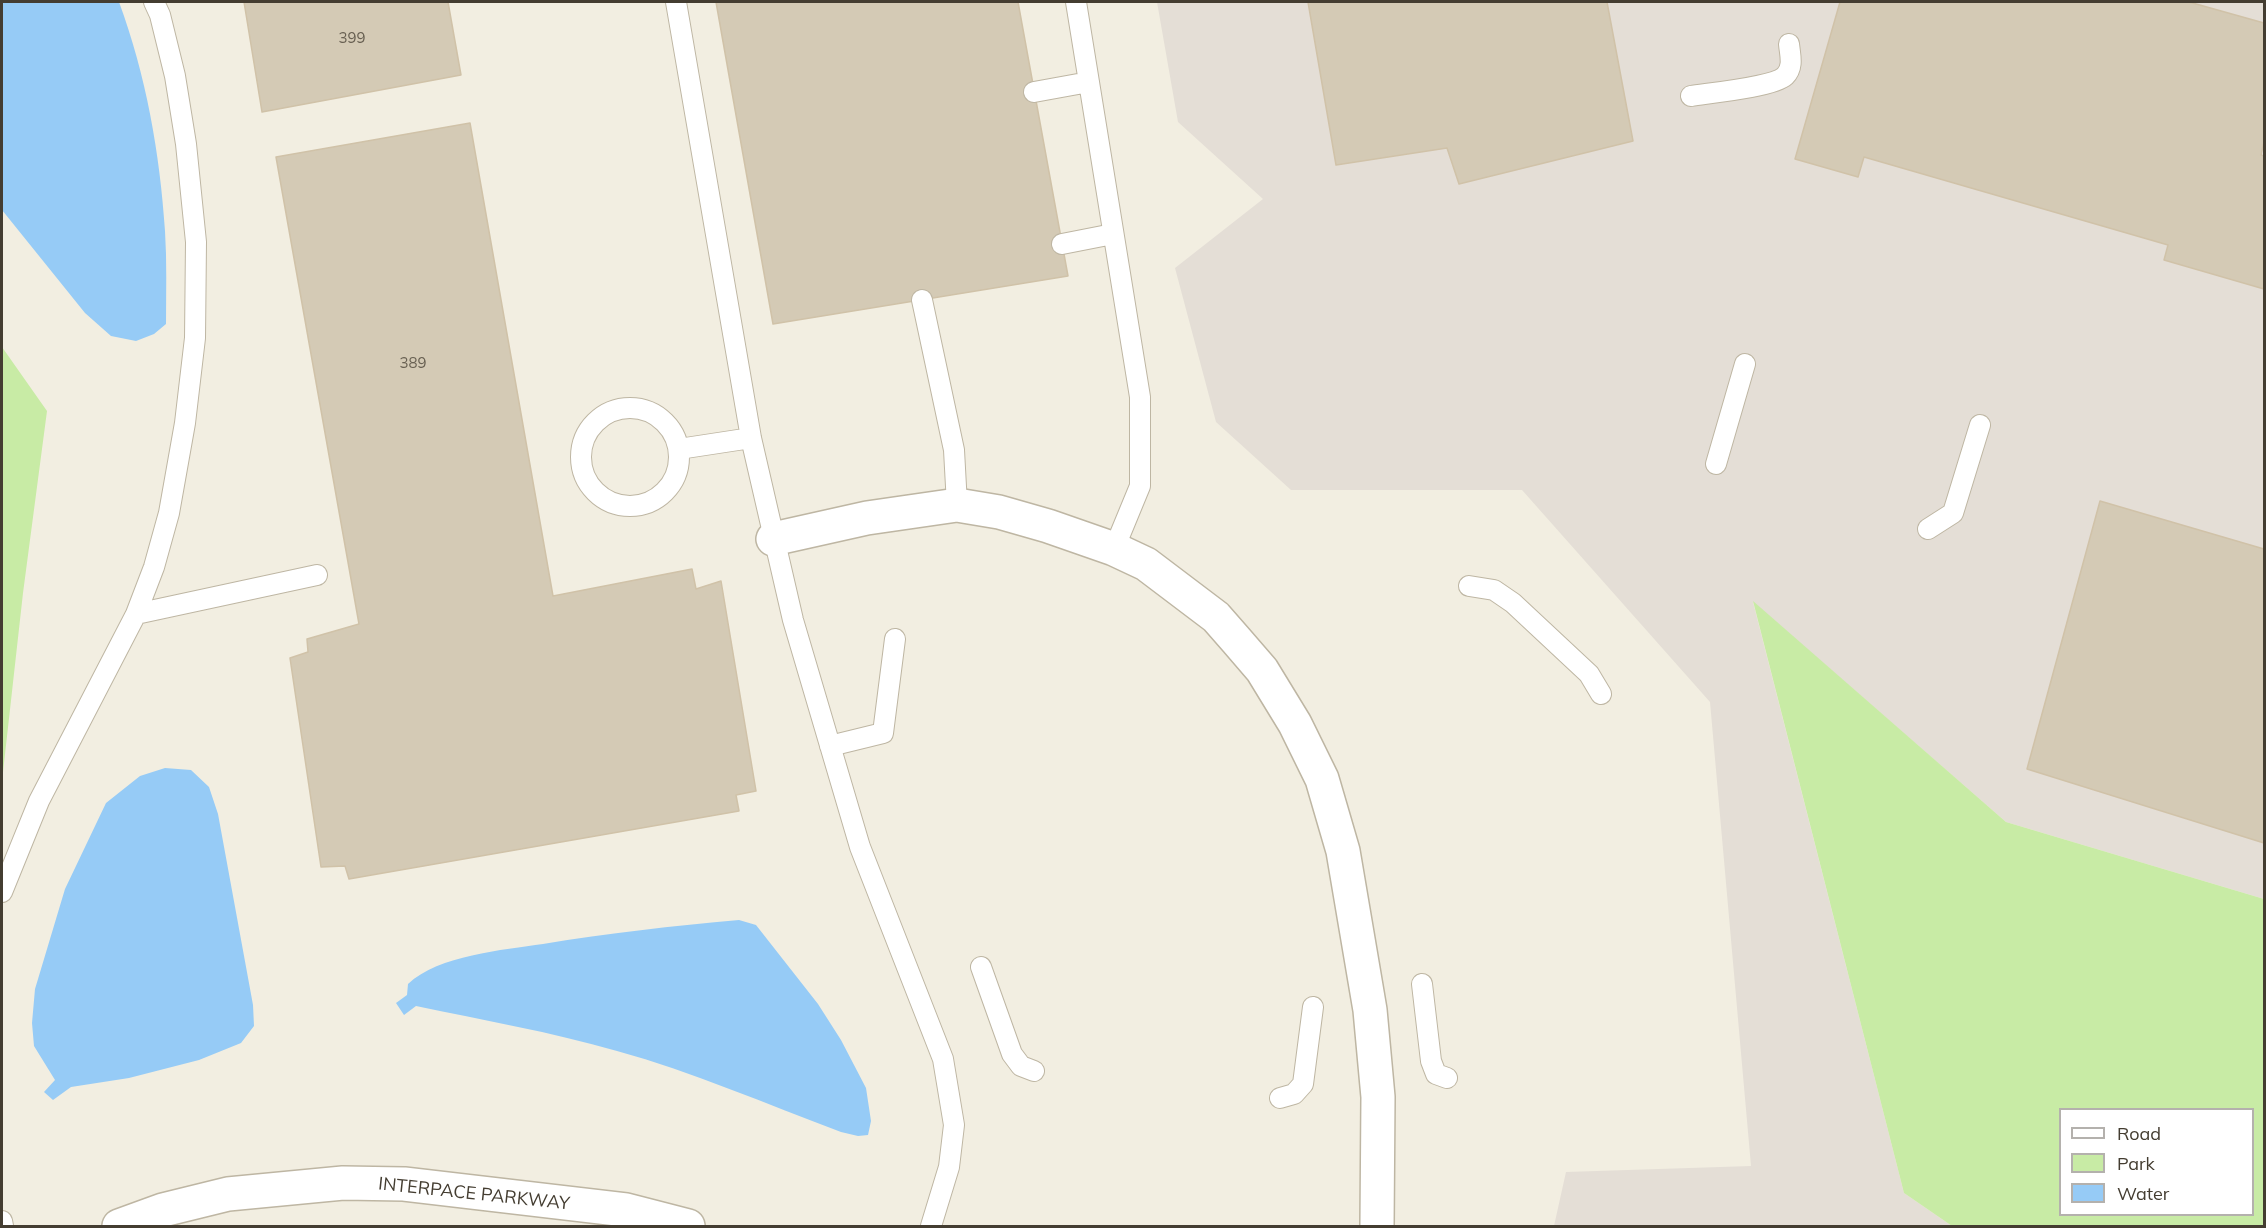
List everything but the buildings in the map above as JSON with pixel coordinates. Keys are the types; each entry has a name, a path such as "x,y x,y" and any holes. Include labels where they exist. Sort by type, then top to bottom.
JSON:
{"street":[{"path":"773,539 867,518 957,505 999,512 1114,549 1146,564 1216,617 1262,670 1295,724 1322,779 1343,851 1370,1011 1378,1097 1377,1227"},
{"name":"INTERPACE PARKWAY","path":"119,1227 163,1210 228,1194 343,1184 404,1184 626,1210 688,1227"}],"lane":[{"path":"2,892 39,801 136,614 154,567 169,513 195,338 196,242 186,144 175,76 160,15 154,2"},
{"path":"676,2 751,438 793,620 860,847 943,1059 954,1125 949,1167 931,1227"},
{"path":"1076,2 1140,397 1140,486 1114,549"},
{"path":"1691,96 1773,82 1786,75 1791,62 1789,44"},
{"path":"1034,92 1089,82"},
{"path":"1062,244 1113,234"},
{"path":"922,300 954,450 957,505"},
{"path":"1716,464 1745,364"},
{"path":"637,407 651,412 664,421 674,434 679,449 679,464 670,485 653,501 638,506 623,506 602,498 586,481 581,467 583,443 593,423 606,413 621,408 637,407"},
{"path":"1928,529 1953,513 1980,425"},
{"path":"679,449 751,438"},
{"path":"136,614 317,575"},
{"path":"1469,586 1494,590 1513,603 1589,674 1601,694"},
{"path":"830,746 883,733 896,639"},
{"path":"981,967 1012,1054 1021,1066 1034,1071"},
{"path":"1422,984 1431,1061 1436,1074 1448,1078"},
{"path":"1280,1098 1294,1094 1303,1084 1313,1006"},
{"path":"2,1221 3,1227"}],"shaded area":[{"path":"1157,2 2264,2 2264,899 2006,822 1753,602 1904,1193 1952,1226 1554,1226 1566,1172 1751,1166 1710,702 1522,490 1291,490 1216,422 1175,268 1263,199 1178,122"}],"green space":[{"path":"2,347 47,411 23,593 2,781"},
{"path":"1753,601 2006,822 2264,899 2264,1226 1952,1226 1904,1193"}],"water":[{"path":"2,2 119,2 144,86 160,173 166,254 166,324 154,334 136,341 111,336 85,313 2,210"},
{"path":"165,768 191,770 209,787 218,814 253,1005 254,1026 241,1043 199,1060 129,1078 71,1087 53,1100 44,1092 55,1080 34,1046 32,1023 35,989 65,889 106,803 140,776"},
{"path":"739,920 756,925 818,1004 841,1040 866,1088 871,1121 868,1135 858,1136 841,1132 701,1078 592,1044 416,1006 404,1015 396,1003 407,995 408,984 421,974 437,966 472,955 616,933"}]}
